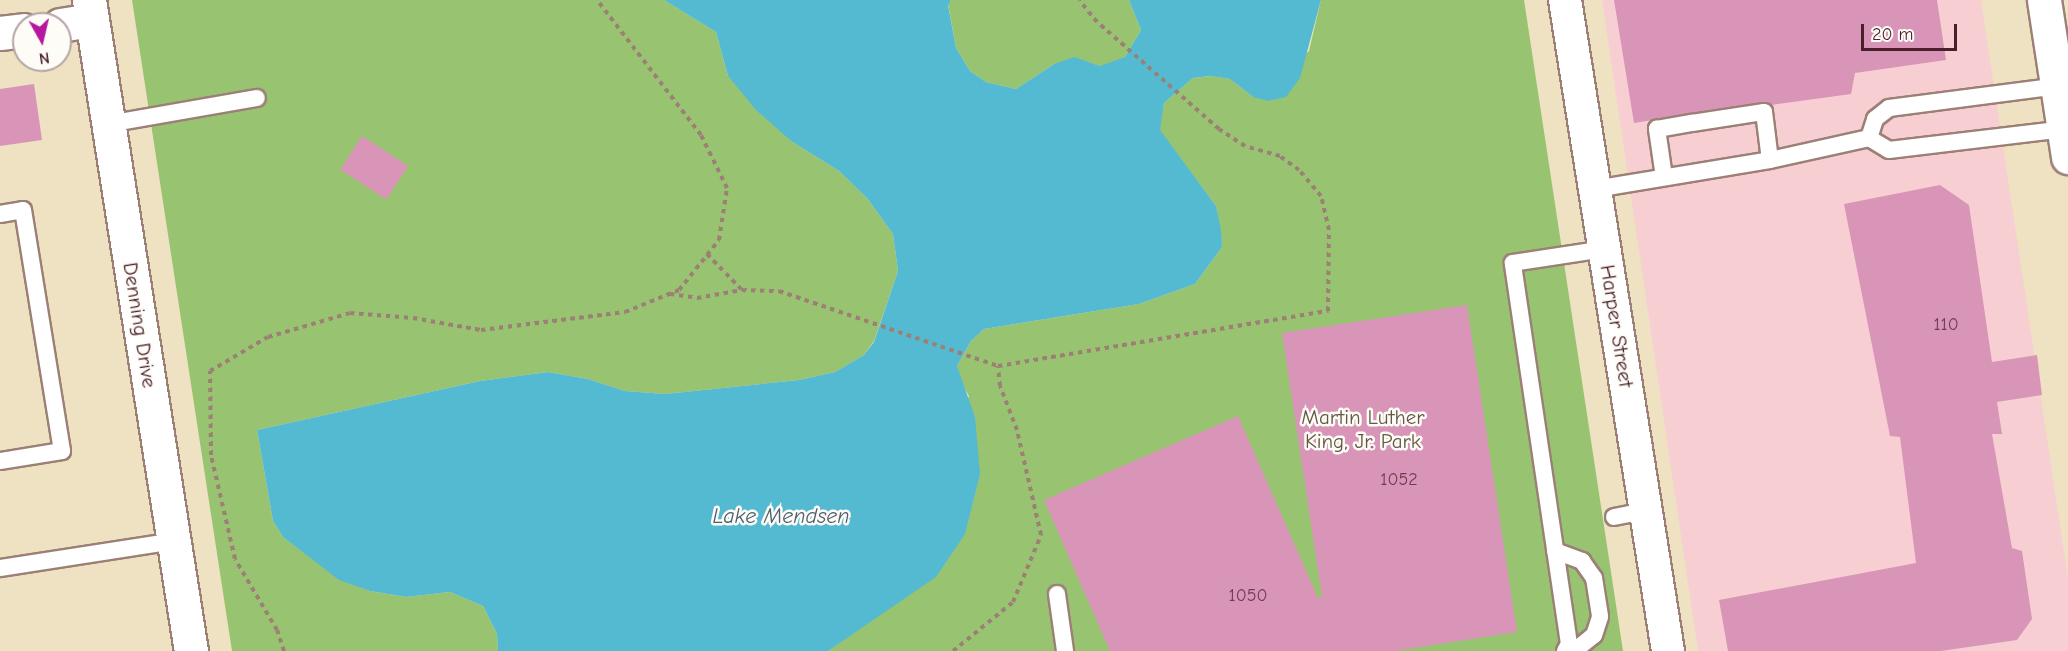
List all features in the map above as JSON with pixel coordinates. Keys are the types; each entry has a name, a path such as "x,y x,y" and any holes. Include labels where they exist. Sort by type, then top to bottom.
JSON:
{"street":[{"name":"Harper Street","path":"1565,0 1668,651"},
{"path":"2044,0 2066,130"},
{"path":"72,19 90,10"},
{"name":"Denning Drive","path":"90,10 191,651"}],"lane":[{"path":"1869,138 1875,119 1889,108 2058,86"},
{"path":"108,124 257,98"},
{"path":"1664,177 1657,129 1692,123 1764,112 1770,160"},
{"path":"1595,189 1770,160 1869,138 1889,150 2066,130"},
{"path":"0,214 22,210 62,451 0,461"},
{"path":"1565,651 1569,644 1513,263 1604,249"},
{"path":"1614,517 1646,511"},
{"path":"0,568 174,541"},
{"path":"1555,552 1582,561 1594,578 1600,617 1594,635 1574,651"},
{"path":"1057,594 1065,651"}],"path":[{"path":"284,651 277,630 235,559 210,455 210,371 268,337 350,314 413,318 481,330 625,312 679,290 718,240 727,188 701,135 597,0"},
{"path":"669,294 697,298 742,290 780,291 998,366 1328,311 1329,230 1322,196 1290,163 1280,156 1245,146 1189,101 1115,37 1079,0"},
{"path":"707,254 742,290"},
{"path":"953,651 1013,602 1041,535 1017,430 1000,386 998,366"}],"shaded area":[{"path":"1602,0 1981,0 2068,578 2068,651 1698,651"}],"green space":[{"path":"132,0 664,0 716,32 728,76 791,141 839,171 867,198 893,234 898,271 874,341 864,355 835,372 799,380 665,394 625,391 588,379 548,372 480,381 257,430 273,521 283,537 339,579 370,591 406,597 450,592 483,606 497,634 498,651 232,651"},
{"path":"951,0 1129,0 1141,30 1125,57 1114,64 1100,66 1074,58 1054,64 1016,89 986,82 970,71 956,48 948,4"},
{"name":"Martin Luther King, Jr. Park","path":"1321,0 1524,0 1623,651 828,651 876,615 969,396 959,379 957,366 971,341 984,329 1139,304 1195,284 1222,247 1216,206 1159,130 1164,103 1193,78 1212,76 1230,79 1253,97 1309,51"}],"water":[{"name":"Lake Mendsen","path":"664,0 951,0 948,5 956,48 970,71 986,82 1016,89 1054,64 1074,57 1100,66 1125,57 1141,30 1129,0 1321,0 1300,78 1286,97 1268,101 1253,97 1230,79 1211,76 1193,78 1164,103 1160,130 1216,206 1221,230 1222,247 1195,284 1139,304 984,329 971,341 957,366 975,417 980,474 965,534 936,577 828,651 498,651 497,634 483,606 450,592 406,597 370,591 339,580 283,537 273,521 257,430 480,381 548,372 588,379 625,391 665,394 799,380 835,372 864,355 874,342 898,271 893,234 867,198 839,171 791,141 756,110 728,76 716,32"}],"building":[{"path":"1614,0 1937,0 1946,60 1855,73 1851,94 1771,105 1762,102 1634,123"},
{"path":"34,84 42,140 0,146 0,89"},
{"path":"362,136 408,166 386,200 340,170"},
{"path":"1940,185 1969,205 1992,362 2037,355 2042,395 1997,402 2002,434 1992,434 2012,548 2022,551 2032,619 2017,640 1941,651 1728,651 1719,600 1916,563 1900,437 1890,436 1844,204"},
{"path":"1467,305 1517,632 1394,651 1110,651 1044,500 1238,416 1318,598 1322,597 1282,333"}]}
